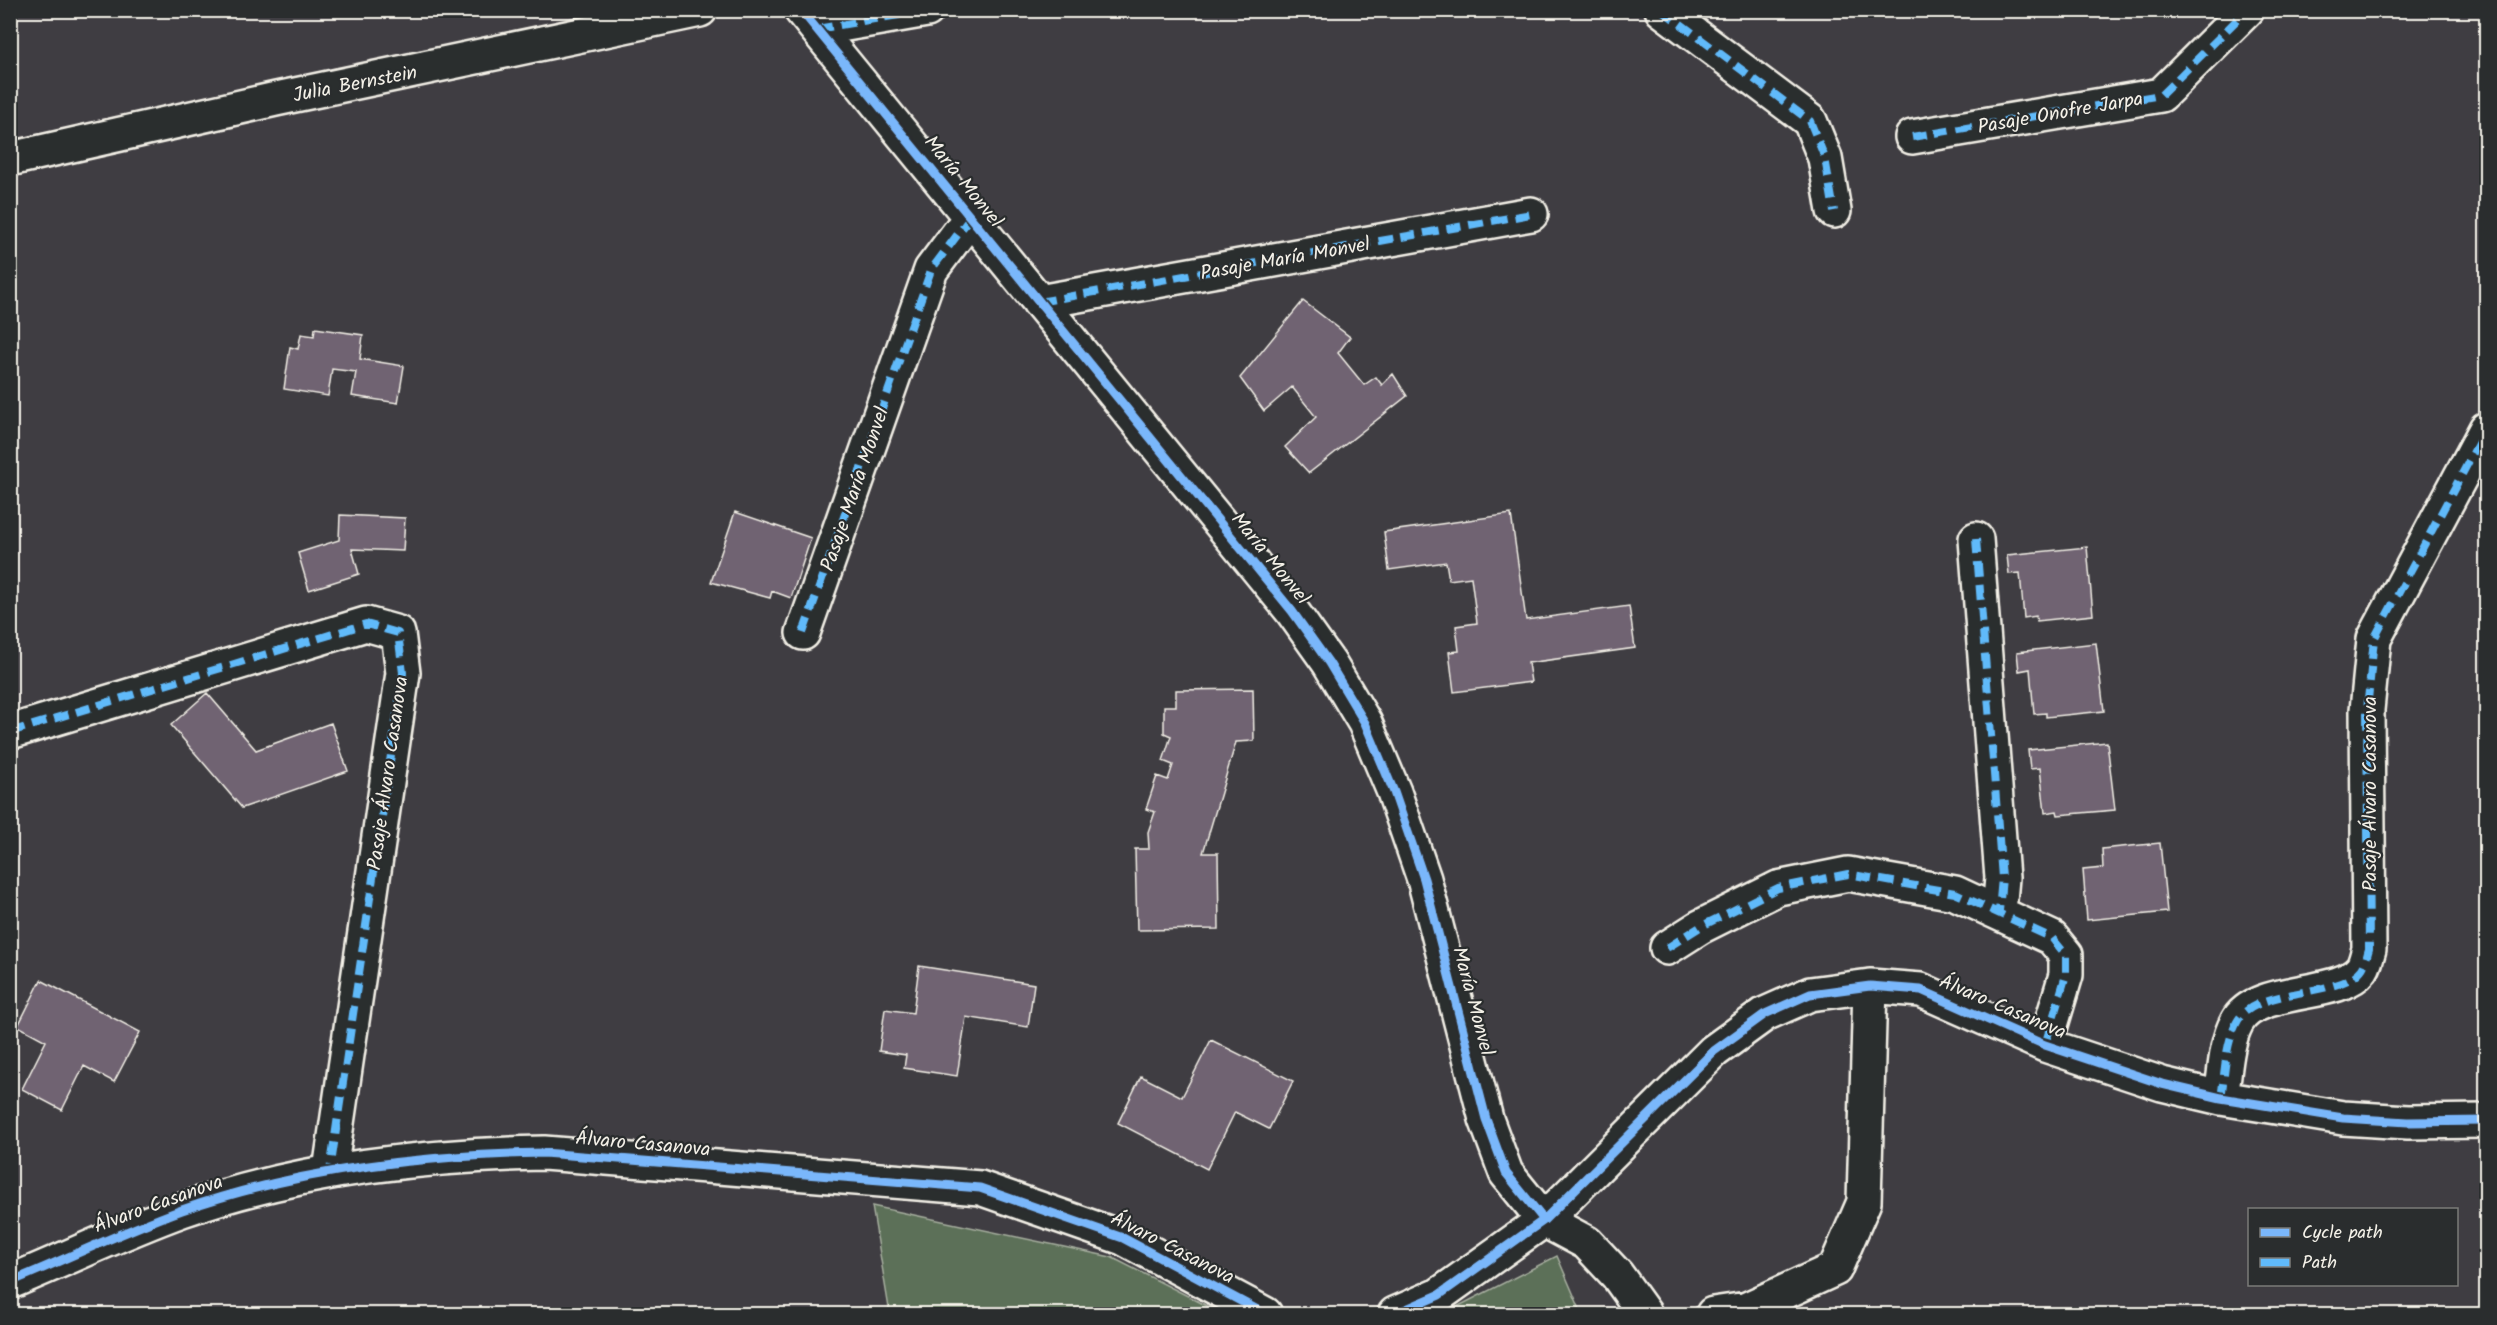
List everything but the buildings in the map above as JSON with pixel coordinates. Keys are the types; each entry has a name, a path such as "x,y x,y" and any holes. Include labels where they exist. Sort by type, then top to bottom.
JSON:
{"street":[{"name":"Julia Bernstein","path":"10,159 276,99 700,10"},
{"path":"809,20 927,10"},
{"path":"1662,10 1810,122 1825,158 1834,211"},
{"name":"Pasaje Onofre Jarpa","path":"1912,137 2161,95 2247,10"},
{"name":"María Monvel","path":"809,20 1292,611 1329,663 1365,723 1394,792 1424,879 1486,1119 1506,1173 1544,1220"},
{"name":"Pasaje María Monvel","path":"1039,302 1532,214"},
{"name":"Pasaje María Monvel","path":"803,633 931,270 970,218"},
{"name":"Pasaje Álvaro Casanova","path":"2221,1098 2230,1041 2237,1020 2258,1003 2344,981 2361,970 2369,949 2367,710 2374,639 2487,429"},
{"path":"1976,539 2002,878 1999,911"},
{"name":"Pasaje Álvaro Casanova","path":"10,732 366,624 398,633 403,673 330,1171"},
{"path":"1667,948 1700,927 1778,888 1848,874 1955,893 1999,911 2052,938 2066,955 2066,975 2045,1045"},
{"path":"1713,1314 1747,1310 1835,1269 1864,1202 1870,986"},
{"name":"Álvaro Casanova","path":"1395,1314 1439,1295 1544,1220 1714,1051 1757,1020 1810,994 1870,986 1921,990 2045,1045 2162,1084 2221,1098 2343,1118 2408,1122 2487,1122"},
{"name":"Álvaro Casanova","path":"10,1282 115,1236 184,1210 256,1188 330,1171 401,1160 472,1154 544,1153 981,1188 1123,1238 1265,1314"},
{"path":"1544,1220 1587,1243 1617,1275 1645,1314"}],"green space":[{"path":"872,1206 1111,1257 1223,1314 890,1314"},
{"path":"1557,1256 1582,1314 1443,1314"}],"marked path":[{"path":"817,29 927,10"},
{"path":"1662,10 1810,121 1825,158 1834,211"},
{"path":"1912,137 2161,95 2247,10"},
{"path":"1039,302 1531,214"},
{"path":"803,633 931,270 970,218"},
{"path":"2221,1098 2230,1040 2237,1022 2247,1011 2279,997 2335,985 2350,979 2361,970 2365,963 2369,949 2367,710 2374,639 2486,429"},
{"path":"1976,539 2002,878 1999,911"},
{"path":"10,732 366,624 398,633 403,673 330,1171"},
{"path":"1667,948 1700,927 1778,888 1848,874 1955,893 2052,938 2066,955 2066,975 2045,1045"}],"cycle path":[{"path":"801,10 1292,611 1329,663 1365,723 1394,792 1424,879 1486,1119 1506,1173 1544,1220"},
{"path":"1395,1314 1439,1295 1544,1220 1714,1051 1765,1014 1810,994 1870,986 1921,990 2045,1045 2162,1084 2221,1098 2343,1118 2408,1122 2486,1121"},
{"path":"10,1282 182,1210 271,1184 316,1174 407,1161 544,1153 980,1188 1123,1238 1265,1314"}]}
